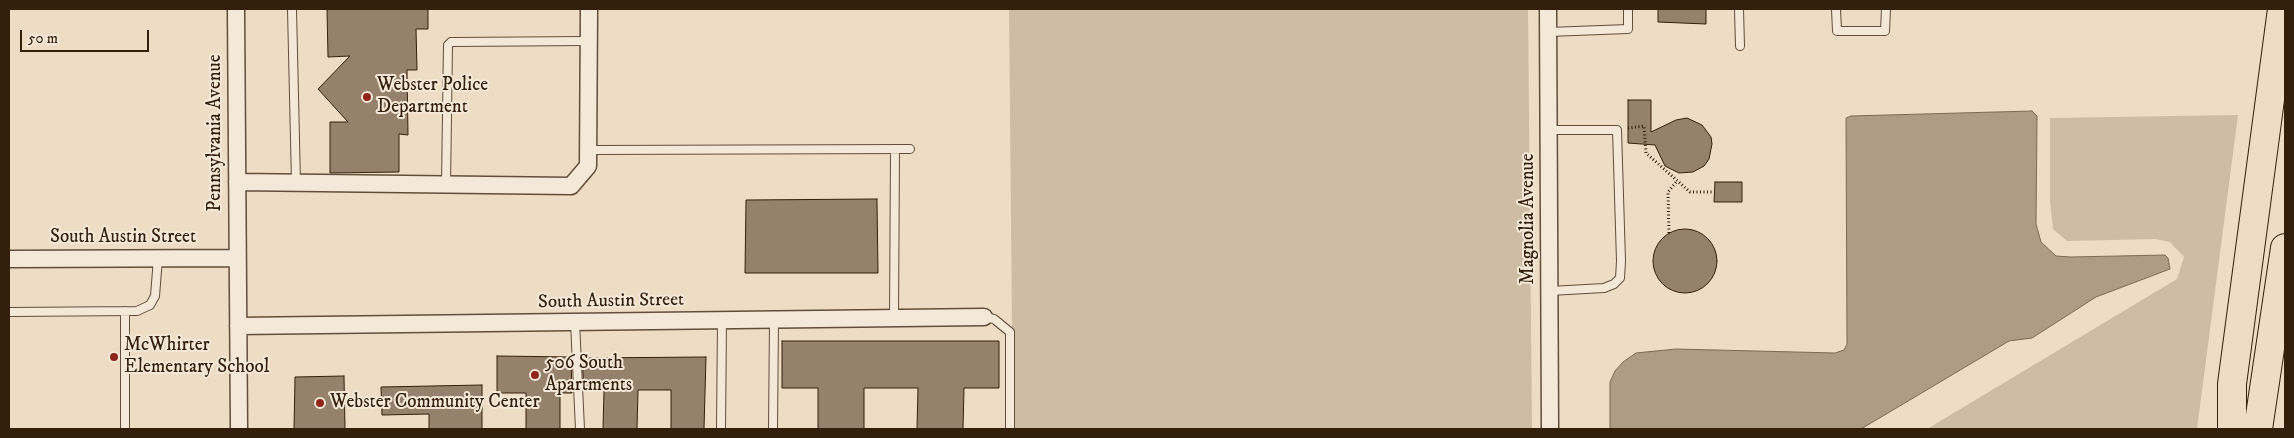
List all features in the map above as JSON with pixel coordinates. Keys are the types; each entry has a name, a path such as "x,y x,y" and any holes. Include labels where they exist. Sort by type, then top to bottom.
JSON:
{"highway":[{"path":"2232,429 2232,384 2282,9"},
{"path":"2258,429 2285,248"}],"street":[{"name":"Pennsylvania Avenue","path":"236,9 238,326"},
{"path":"237,182 571,186 588,166 589,9"},
{"name":"Magnolia Avenue","path":"1548,9 1550,429"},
{"name":"South Austin Street","path":"9,259 238,258"},
{"name":"South Austin Street","path":"238,326 984,318"},
{"path":"238,326 239,429"}],"lane":[{"path":"292,9 296,183"},
{"path":"1548,32 1628,29 1628,9"},
{"path":"1739,9 1740,46"},
{"path":"1836,9 1836,31 1885,31 1886,9"},
{"path":"446,185 448,45 451,42 588,41"},
{"path":"1549,130 1617,130 1620,278 1614,284 1604,288 1550,291"},
{"path":"894,318 895,149"},
{"path":"588,150 910,149"},
{"path":"9,312 137,311 150,304 155,296 158,258"},
{"path":"125,312 125,429"},
{"path":"984,318 994,319 1010,332 1010,429"},
{"path":"773,429 774,320"},
{"path":"721,429 722,321"},
{"path":"575,322 580,429"}],"path":[{"path":"1617,130 1644,126 1646,153 1690,192 1714,192"},
{"path":"1669,233 1668,192 1678,181"}],"shaded area":[{"path":"1009,9 1528,9 1532,429 1013,429"},
{"path":"2032,111 2037,116 2036,224 2041,242 2056,256 2165,255 2168,258 2170,269 2096,297 2032,338 2009,341 1861,429 1610,429 1610,382 1615,371 1623,362 1636,353 1676,349 1835,353 1844,350 1847,344 1846,118 1851,116"},
{"path":"2238,115 2197,429 1927,429 2177,279 2184,257 2170,242 2155,239 2067,241 2053,229 2050,201 2050,118"}],"building":[{"name":"Webster Police Department","path":"327,9 428,9 428,29 416,29 417,70 407,70 408,135 399,134 399,172 330,173 330,122 348,122 318,89 350,56 328,57"},
{"path":"1658,9 1706,9 1706,24 1658,22"},
{"path":"1628,100 1651,100 1651,132 1676,120 1687,118 1702,125 1711,137 1712,144 1709,159 1704,166 1693,172 1679,173 1665,166 1655,145 1628,143"},
{"path":"1715,182 1742,182 1742,202 1714,202"},
{"path":"877,199 878,273 745,273 746,200"},
{"path":"1685,229 1697,232 1708,238 1714,249 1717,261 1714,273 1708,284 1697,290 1685,293 1673,290 1662,284 1656,273 1653,261 1656,249 1662,238 1673,232"},
{"path":"782,341 999,341 999,388 964,388 963,429 917,429 918,388 864,388 864,429 818,429 818,388 782,388"},
{"name":"506 South Apartments","path":"497,356 571,357 572,393 560,393 560,429 526,429 526,393 497,393"},
{"path":"706,357 704,429 671,429 671,390 638,390 637,429 603,429 604,390 584,390 582,358"},
{"name":"Webster Community Center","path":"344,376 345,429 294,429 295,377"},
{"path":"482,385 482,429 429,429 429,414 382,415 381,387"}],"place":[{"name":"Webster Police Department","path":"367,97"},
{"name":"McWhirter Elementary School","path":"114,357"},
{"name":"506 South Apartments","path":"535,375"},
{"name":"Webster Community Center","path":"320,403"}]}
